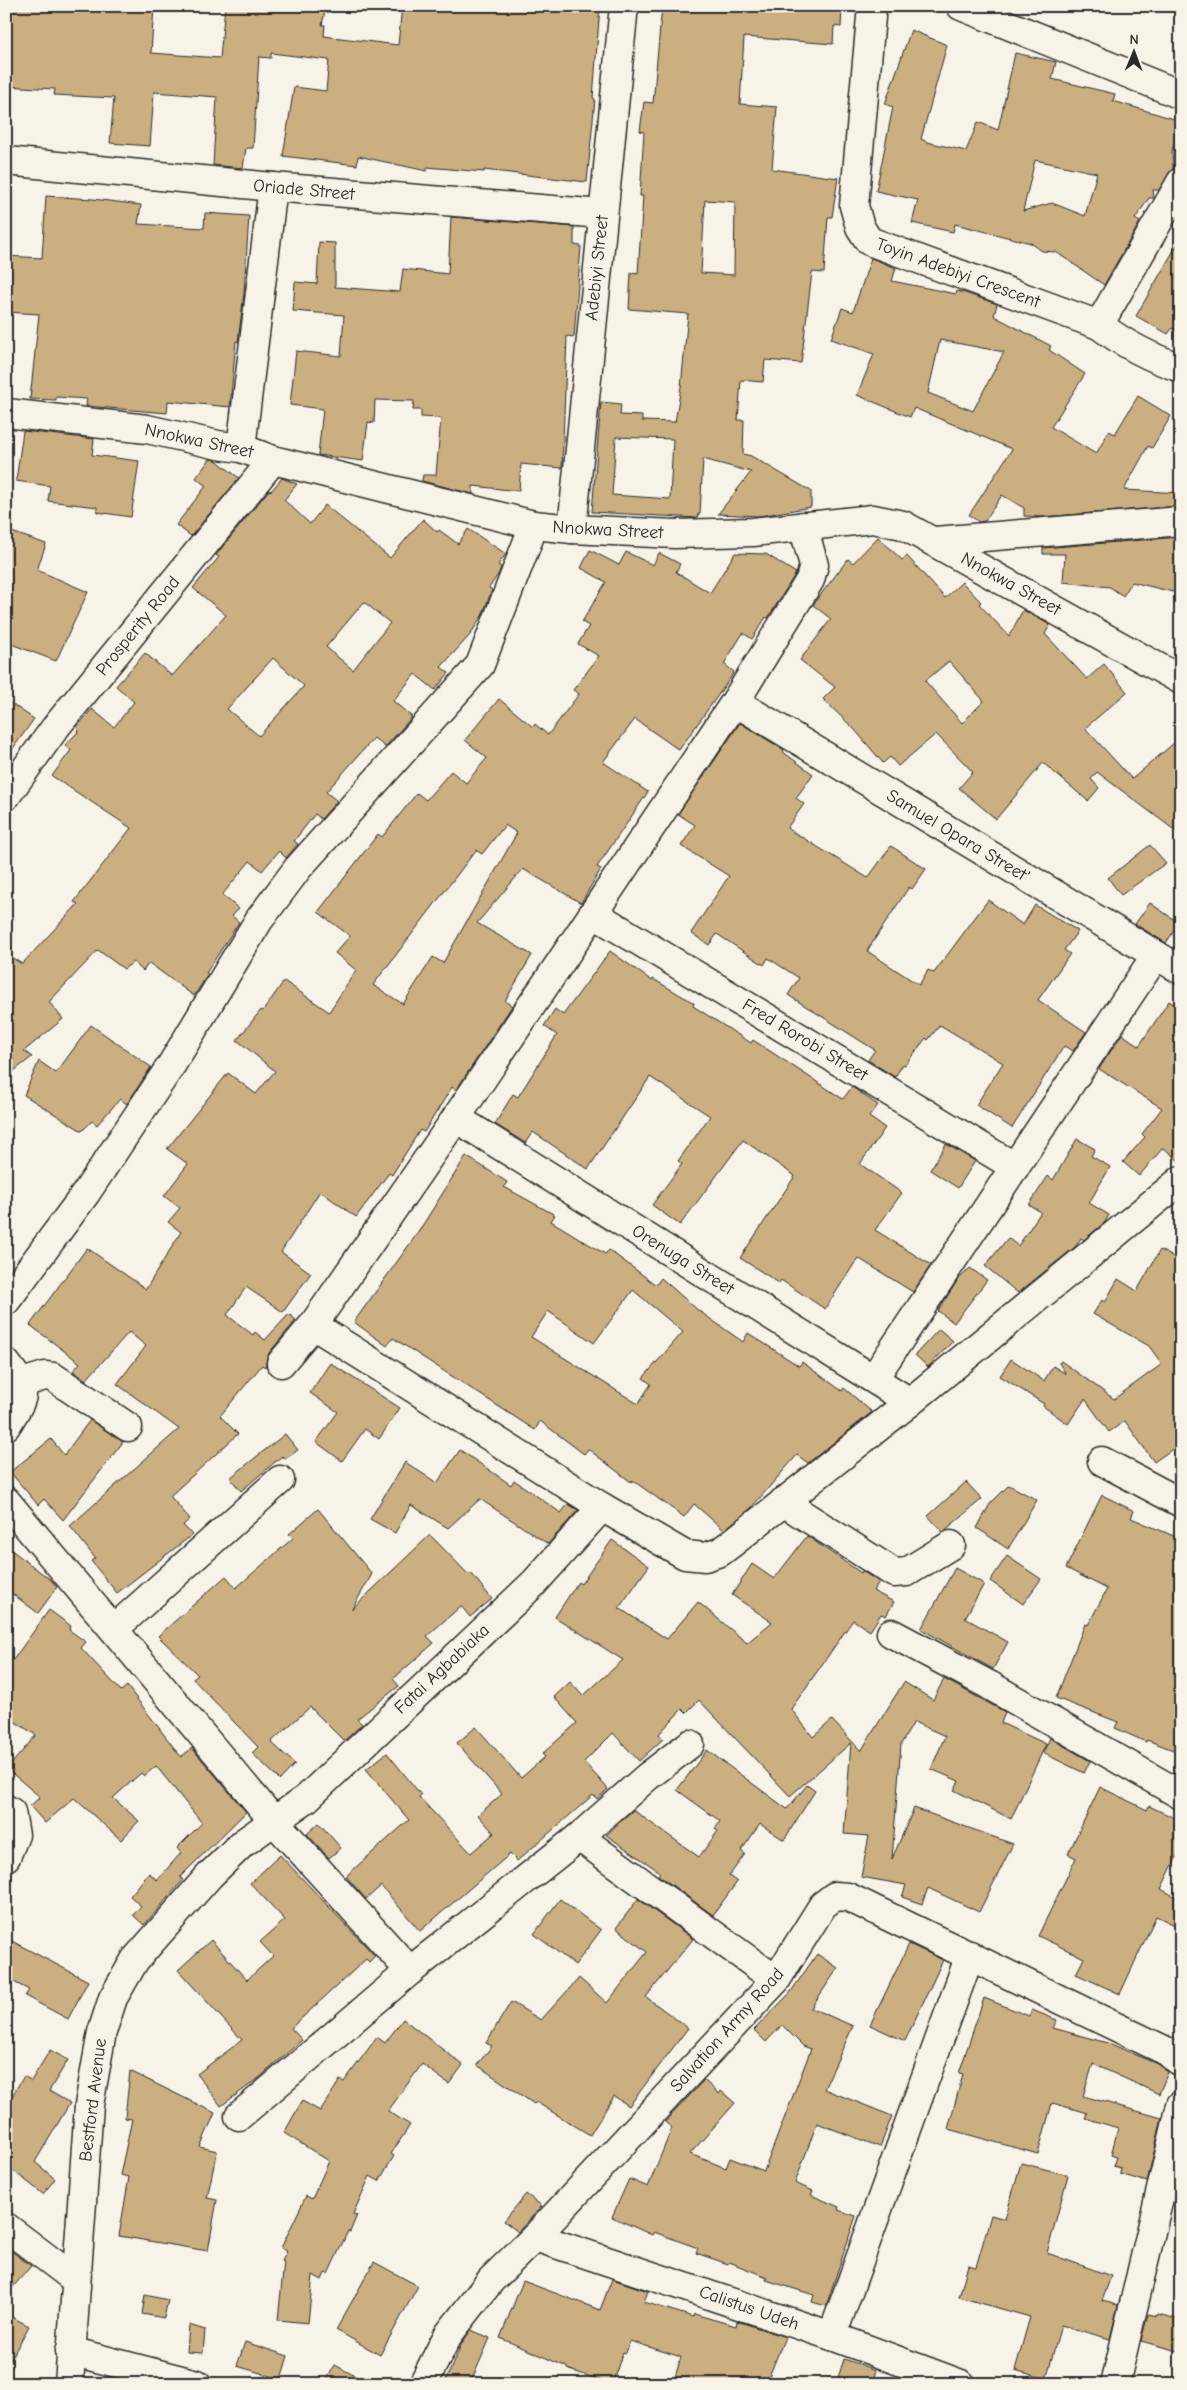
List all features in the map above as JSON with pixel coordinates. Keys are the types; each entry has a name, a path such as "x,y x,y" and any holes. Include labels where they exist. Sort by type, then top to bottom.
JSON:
{"street":[{"name":"Adebiyi Street","path":"572,529 624,6"},
{"name":"Toyin Adebiyi Crescent","path":"872,6 854,206 860,227 869,240 1099,325 1118,339 1153,358 1181,368"},
{"path":"961,6 1181,95"},
{"name":"Oriade Street","path":"6,161 273,187 602,214"},
{"path":"1099,325 1181,182"},
{"path":"241,448 273,187"},
{"name":"Nnokwa Street","path":"6,413 147,429 218,445 241,448 273,460 534,525 572,529 676,534 753,532 873,519 903,524 1181,680"},
{"name":"Prosperity Road","path":"6,796 55,728 273,460"},
{"path":"935,541 1181,521"},
{"path":"6,1301 102,1169 172,1064 264,913 298,868 480,665 534,525"},
{"path":"281,1363 312,1325 456,1118 735,702 810,580 814,565 803,526"},
{"name":"Samuel Opara Street'","path":"735,702 1181,970"},
{"name":"Fred Rorobi Street","path":"594,914 1015,1167"},
{"path":"874,1378 1156,956"},
{"name":"Orenuga Street","path":"456,1118 910,1402"},
{"path":"312,1325 602,1507 686,1554 705,1557 720,1552 910,1402 1181,1180"},
{"path":"6,1426 22,1400 14,1373 53,1377 128,1427"},
{"path":"1102,1460 1181,1503"},
{"path":"114,1629 280,1480"},
{"path":"6,1501 273,1820 410,1971"},
{"path":"783,1502 894,1573 906,1572 951,1545"},
{"name":"Fatai Agbabiaka","path":"273,1820 307,1798 534,1583 602,1507"},
{"path":"891,1633 989,1685 1181,1795"},
{"path":"239,2116 410,1971 579,1837 647,1777 690,1744"},
{"path":"6,1809 10,1812 14,1835 6,1857"},
{"name":"Bestford Avenue","path":"68,2384 89,2105 102,2032 113,1998 135,1960 210,1875 243,1843 273,1820"},
{"path":"579,1837 776,1980"},
{"name":"Salvation Army Road","path":"423,2384 448,2336 491,2280 535,2237 776,1980 823,1905 835,1896 848,1897 970,1954 1164,2050 1181,2062"},
{"path":"832,2336 970,1954"},
{"path":"1115,2384 1181,2105"},
{"path":"6,2228 76,2280"},
{"name":"Calistus Udeh","path":"535,2237 832,2336 961,2384"},
{"path":"70,2351 197,2384"}],"building":[{"path":"6,6 154,6 151,53 220,58 225,6 326,6 322,25 325,25 324,36 398,45 402,6 600,6 593,98 595,99 587,182 484,170 484,172 427,167 427,171 358,156 357,165 283,156 294,87 326,91 329,60 271,53 271,58 259,57 253,148 246,148 243,168 213,165 217,97 154,92 150,146 110,143 114,98 54,95 55,89 6,86"},
{"path":"662,6 842,7 841,27 834,26 833,44 744,37 740,104 777,107 772,169 838,178 832,217 828,217 824,273 812,272 801,363 765,360 763,382 741,380 738,420 744,420 743,454 751,456 811,491 811,507 759,516 718,514 751,472 703,459 700,514 698,514 697,518 592,512 601,402 621,404 620,415 642,416 642,421 675,422 681,387 688,314 629,309 631,273 638,274 643,196 640,196 644,132 640,131 644,102 653,103","holes":["705,200 735,202 734,275 701,273","616,437 673,439 670,499 612,495"]},
{"path":"911,30 947,45 921,139 927,142 966,151 978,122 998,130 1015,53 1056,62 1052,79 1115,94 1113,101 1181,121 1172,151 1173,168 1159,190 1153,190 1154,198 1149,198 1135,219 1140,222 1104,285 1056,252 1042,251 1031,243 955,224 953,232 912,223 918,200 876,191 893,107 885,104","holes":["1035,160 1097,173 1085,216 1052,203 1023,211"]},
{"path":"46,196 141,205 138,224 204,228 205,213 249,216 244,293 238,342 236,341 230,407 168,401 167,413 86,406 87,399 56,397 56,400 30,399 39,314 6,312 6,256 42,258"},
{"path":"451,217 574,227 574,245 581,246 574,337 567,336 562,468 521,464 519,491 473,486 473,494 422,481 423,475 436,475 441,418 421,417 421,410 413,410 414,401 375,400 374,423 368,422 363,461 318,455 323,409 290,405 296,351 341,356 344,315 293,311 295,282 317,284 319,242 335,243 335,287 400,292 403,269 448,274"},
{"path":"1181,238 1181,333 1172,328 1168,334 1136,316"},
{"path":"871,258 896,268 892,281 956,294 957,291 997,304 994,316 1051,346 1049,350 1085,374 1051,427 1096,454 1109,431 1115,434 1138,396 1171,416 1152,448 1148,446 1124,490 1181,493 1181,506 1042,517 1024,516 1024,508 1002,495 985,521 979,522 969,515 1012,449 914,408 910,417 857,395 874,354 831,339 842,308 853,312","holes":["940,340 1004,352 973,411 928,393"]},
{"path":"23,431 94,439 92,455 139,461 131,517 97,512 97,507 48,501 50,486 16,481"},
{"path":"210,459 216,460 239,478 191,536 176,525 206,486 196,478"},
{"path":"282,478 297,484 284,500 310,524 325,505 390,558 423,519 437,532 439,530 458,544 468,529 506,554 498,565 501,567 499,573 489,588 492,590 482,616 470,635 441,667 449,673 435,690 415,674 393,701 412,717 385,747 374,738 326,792 337,801 321,819 315,814 294,841 298,844 286,858 279,851 262,871 250,861 222,895 239,909 232,916 239,922 206,973 208,974 194,996 149,963 143,971 133,962 124,969 98,950 49,1002 63,1019 24,1051 32,1057 6,1077 6,954 22,964 78,904 74,902 131,828 52,776 71,750 65,745 79,731 76,728 92,709 114,727 134,702 116,686 145,653 172,676 226,615 193,588 219,557 216,555 269,490 271,491","holes":["364,602 390,623 353,670 326,647","273,658 304,686 259,736 227,709"]},
{"path":"6,530 46,544 37,570 88,592 56,661 6,642"},
{"path":"878,537 902,560 907,556 945,598 962,582 981,602 979,604 1009,636 1023,610 1050,625 1045,634 1087,679 1104,664 1127,692 1085,728 1132,779 1181,737 1181,835 1097,772 1091,779 1099,788 1088,801 1043,763 996,819 959,788 973,772 936,734 898,766 890,757 883,763 855,730 823,699 835,687 800,660 831,619 813,605 848,559 853,563","holes":["949,661 984,701 962,723 925,681"]},
{"path":"1181,537 1181,594 1132,582 1123,596 1110,587 1063,582 1065,554 1043,554 1043,548"},
{"path":"590,550 619,565 626,552 653,565 659,553 680,564 676,572 710,593 735,553 766,554 796,573 768,618 766,617 752,639 743,633 724,664 734,672 679,750 635,719 603,762 648,792 597,867 601,869 581,903 523,869 477,923 532,955 505,1001 512,1006 456,1090 452,1087 424,1132 420,1130 392,1175 389,1173 356,1217 320,1191 281,1252 311,1273 283,1312 246,1287 227,1315 253,1335 255,1332 265,1340 289,1314 296,1320 269,1353 265,1367 262,1365 220,1416 238,1434 170,1496 190,1519 183,1525 192,1535 117,1593 91,1561 95,1558 70,1526 179,1429 117,1384 146,1346 129,1332 86,1380 73,1371 80,1363 30,1325 87,1248 146,1289 181,1232 168,1222 180,1208 164,1196 188,1164 167,1149 228,1073 256,1094 275,1071 237,1040 261,1010 263,1011 284,981 329,1012 356,970 335,953 350,936 318,912 378,834 382,837 417,793 426,800 451,771 466,783 487,758 465,740 499,699 533,727 535,724 548,735 579,694 573,690 599,656 578,644 589,626 582,622 606,582 581,568","holes":["505,825 517,833 443,963 433,957 403,1004 373,985 476,850 482,854"]},
{"path":"6,700 34,719 6,758"},
{"path":"740,723 784,750 783,752 813,774 796,798 804,804 787,828 868,878 891,846 926,869 912,889 909,887 867,951 919,985 928,970 934,973 988,900 1023,925 1035,905 1078,931 1064,950 1070,954 1038,1000 1086,1032 1073,1051 1064,1046 1012,1128 976,1105 1003,1063 940,1025 928,1040 926,1038 905,1065 903,1064 895,1077 868,1060 875,1050 788,995 799,978 768,958 764,965 717,934 709,945 691,933 729,876 681,846 695,825 678,814"},
{"path":"1150,845 1166,863 1121,895 1108,878"},
{"path":"1150,903 1179,923 1166,943 1135,924"},
{"path":"610,951 652,981 653,979 694,1003 693,1006 751,1043 753,1040 843,1099 852,1087 878,1105 869,1117 885,1128 860,1164 902,1193 875,1230 931,1265 913,1292 858,1258 825,1309 781,1280 779,1283 740,1258 795,1176 743,1140 680,1225 652,1205 682,1164 678,1161 710,1116 650,1077 588,1169 533,1132 525,1143 495,1124 513,1094 518,1097 557,1035 544,1026 555,1009 563,1015"},
{"path":"1169,1001 1181,1009 1181,1163 1165,1149 1162,1149 1139,1176 1123,1162 1145,1137 1142,1134 1162,1108 1099,1069 1122,1034 1139,1046"},
{"path":"91,1025 151,1067 127,1104 120,1099 97,1125 92,1121 82,1131 24,1095 39,1061 56,1073"},
{"path":"1077,1139 1095,1149 1091,1156 1110,1167 1089,1203 1109,1215 1105,1222 1084,1240 1081,1238 1075,1247 1018,1293 985,1266 1008,1238 1018,1246 1041,1212 1029,1205 1048,1176 1053,1180"},
{"path":"946,1144 975,1161 958,1188 930,1170"},
{"path":"466,1156 507,1182 504,1187 555,1215 551,1221 605,1254 609,1250 656,1285 661,1278 699,1311 743,1342 748,1333 799,1366 802,1362 842,1391 844,1388 872,1412 808,1463 797,1455 751,1508 724,1530 694,1504 684,1517 632,1480 631,1482 588,1449 584,1454 540,1421 535,1430 393,1338 387,1346 354,1322 419,1231","holes":["633,1290 683,1332 643,1378 651,1384 638,1404 531,1337 548,1311 594,1343"]},
{"path":"1160,1250 1181,1261 1181,1443 1154,1462 1125,1421 1109,1432 1085,1399 1068,1424 1043,1406 1044,1404 1000,1376 1011,1359 1044,1381 1053,1366 1066,1374 1059,1363 1061,1361 1114,1399 1162,1364 1149,1346 1093,1314 1102,1300 1105,1302 1118,1279 1137,1291"},
{"path":"970,1268 987,1280 954,1323 938,1311 957,1281"},
{"path":"939,1329 953,1341 928,1367 915,1355"},
{"path":"330,1363 400,1408 379,1439 365,1429 342,1461 316,1442 338,1412 310,1393"},
{"path":"90,1420 123,1442 63,1520 44,1499 38,1505 10,1472 51,1439 64,1455"},
{"path":"285,1434 298,1450 285,1459 282,1456 241,1491 230,1478"},
{"path":"460,1450 511,1485 514,1480 561,1513 568,1504 578,1510 548,1544 480,1499 448,1528 411,1505 395,1533 370,1519 405,1462 437,1483"},
{"path":"966,1482 982,1499 943,1532 928,1516"},
{"path":"1009,1485 1037,1500 1008,1549 977,1528 990,1504"},
{"path":"1102,1495 1134,1511 1131,1518 1181,1539 1181,1753 1147,1740 1146,1742 1115,1728 1118,1722 1056,1698 1085,1624 1088,1625 1107,1589 1066,1568"},
{"path":"318,1509 372,1574 352,1609 430,1535 468,1574 471,1573 492,1599 470,1617 461,1606 427,1636 434,1643 393,1679 399,1686 357,1719 362,1724 344,1741 310,1707 271,1742 295,1764 280,1780 252,1753 258,1747 193,1679 198,1675 158,1636 226,1576 236,1588 293,1538 289,1534"},
{"path":"807,1536 861,1573 862,1571 879,1582 873,1591 894,1602 886,1616 881,1614 870,1631 853,1620 791,1709 813,1737 832,1720 861,1751 904,1682 933,1700 944,1679 1005,1712 1001,1723 1046,1744 1011,1819 954,1790 959,1781 931,1769 945,1736 914,1722 901,1744 892,1859 914,1808 1013,1844 979,1912 928,1888 922,1904 902,1897 906,1885 861,1877 869,1836 844,1834 851,1743 790,1796 699,1700 686,1713 682,1709 659,1734 663,1739 639,1761 613,1733 584,1762 608,1789 597,1799 593,1795 517,1861 510,1854 420,1931 381,1886 366,1899 346,1876 409,1820 366,1769 387,1753 421,1795 419,1797 471,1853 494,1833 478,1815 502,1794 457,1743 476,1727 521,1778 545,1757 542,1754 577,1723 554,1697 570,1682 583,1696 623,1660 555,1617 578,1582 581,1584 612,1540 649,1566 619,1608 667,1639 698,1602 747,1643 772,1622 732,1595 752,1564 774,1579"},
{"path":"6,1546 51,1580 57,1587 38,1613 6,1589"},
{"path":"1007,1556 1041,1579 1023,1604 990,1581"},
{"path":"955,1568 984,1584 965,1618 1008,1642 993,1669 921,1629"},
{"path":"49,1610 71,1626 69,1630 86,1642 81,1648 121,1691 127,1686 181,1757 192,1748 246,1812 180,1877 183,1880 144,1925 133,1915 141,1906 130,1896 149,1873 157,1880 181,1853 177,1848 202,1823 156,1766 144,1776 141,1773 113,1798 139,1821 121,1840 74,1798 45,1823 30,1806 40,1797 7,1769 36,1735 6,1716 6,1655 13,1660"},
{"path":"1050,1738 1090,1761 1084,1773 1043,1753"},
{"path":"707,1750 787,1809 807,1785 815,1791 784,1840 760,1824 741,1851 745,1854 729,1876 737,1882 713,1915 658,1875 660,1872 606,1835 633,1810 699,1857 718,1831 715,1829 720,1821 677,1790"},
{"path":"1100,1787 1147,1810 1149,1806 1181,1821 1181,1848 1161,1889 1181,1900 1181,1928 1156,1916 1120,1994 1076,1974 1084,1958 1038,1936 1076,1858 1068,1854"},
{"path":"319,1823 341,1848 329,1858 307,1834"},
{"path":"280,1855 375,1956 369,1962 366,1959 291,2028 302,2040 259,2078 221,2106 197,2074 242,2040 178,1970 211,1940 247,1980 273,1956 260,1942 285,1920 250,1883"},
{"path":"560,1899 601,1930 575,1965 534,1934"},
{"path":"638,1899 693,1939 646,1997 688,2028 629,2106 614,2096 590,2135 536,2102 534,2104 477,2065 492,2046 486,2043 511,2002 541,2020 579,1978 607,2003 647,1952 616,1928"},
{"path":"6,1938 88,1981 68,2019 25,1996 29,1990 6,1978"},
{"path":"909,1944 943,1960 905,2041 870,2025"},
{"path":"817,1954 838,1968 811,2008 853,2026 824,2089 892,2116 880,2147 817,2123 795,2183 813,2191 811,2195 839,2207 838,2210 856,2216 826,2306 812,2302 814,2295 766,2280 767,2277 729,2262 728,2264 696,2253 698,2248 654,2232 652,2235 612,2217 629,2179 648,2187 672,2128 665,2122 704,2080 719,2094 721,2091 735,2103 690,2154 726,2168 730,2158 764,2171 811,2049 803,2046 782,2025 766,2042 754,2030 790,1993"},
{"path":"984,1998 1029,2016 1032,2010 1057,2020 1053,2028 1111,2044 1157,2064 1168,2072 1159,2094 1093,2064 1083,2096 1162,2118 1147,2182 1120,2174 1121,2168 1113,2166 1116,2157 1111,2155 1118,2128 1085,2118 1087,2113 1056,2104 1052,2103 1038,2154 948,2129 963,2074 959,2073"},
{"path":"403,2019 463,2065 449,2084 422,2064 388,2111 410,2125 391,2154 394,2156 379,2181 370,2176 353,2214 357,2215 350,2232 348,2231 328,2274 325,2273 322,2280 313,2275 308,2323 278,2320 284,2262 282,2261 287,2251 281,2248 306,2196 312,2199 329,2161 284,2133 302,2101 320,2111 340,2080 344,2082 377,2037 385,2043"},
{"path":"50,2050 68,2060 49,2091 70,2103 35,2162 55,2179 43,2194 6,2165 6,2106 24,2076 31,2081"},
{"path":"130,2071 215,2113 200,2147 217,2151 207,2198 217,2200 208,2251 119,2236 129,2177 120,2175 132,2119 125,2118"},
{"path":"1021,2163 1068,2175 1047,2253 1111,2276 1102,2301 1118,2305 1110,2339 1061,2325 1046,2379 1015,2370 1030,2317 959,2297 968,2265 976,2267 991,2215 1005,2219"},
{"path":"526,2194 542,2206 518,2232 504,2221"},
{"path":"6,2247 31,2266 6,2295"},
{"path":"374,2262 418,2286 380,2355 336,2330"},
{"path":"612,2279 648,2291 644,2302 693,2317 694,2314 736,2326 737,2321 785,2337 766,2384 673,2384 681,2357 630,2341 626,2353 623,2352 612,2384 567,2369 567,2367 500,2338 523,2281 600,2310"},
{"path":"145,2295 168,2300 164,2318 142,2314"},
{"path":"1148,2314 1157,2316 1158,2314 1181,2320 1181,2352 1141,2341"},
{"path":"12,2317 29,2326 6,2368 6,2327"},
{"path":"189,2325 205,2330 203,2353 187,2352"},
{"path":"471,2330 490,2338 470,2384 444,2384 462,2343"},
{"path":"245,2342 288,2356 281,2379 237,2366"},
{"path":"844,2359 876,2370 872,2384 836,2384"},
{"path":"335,2365 370,2384 324,2384"}]}
